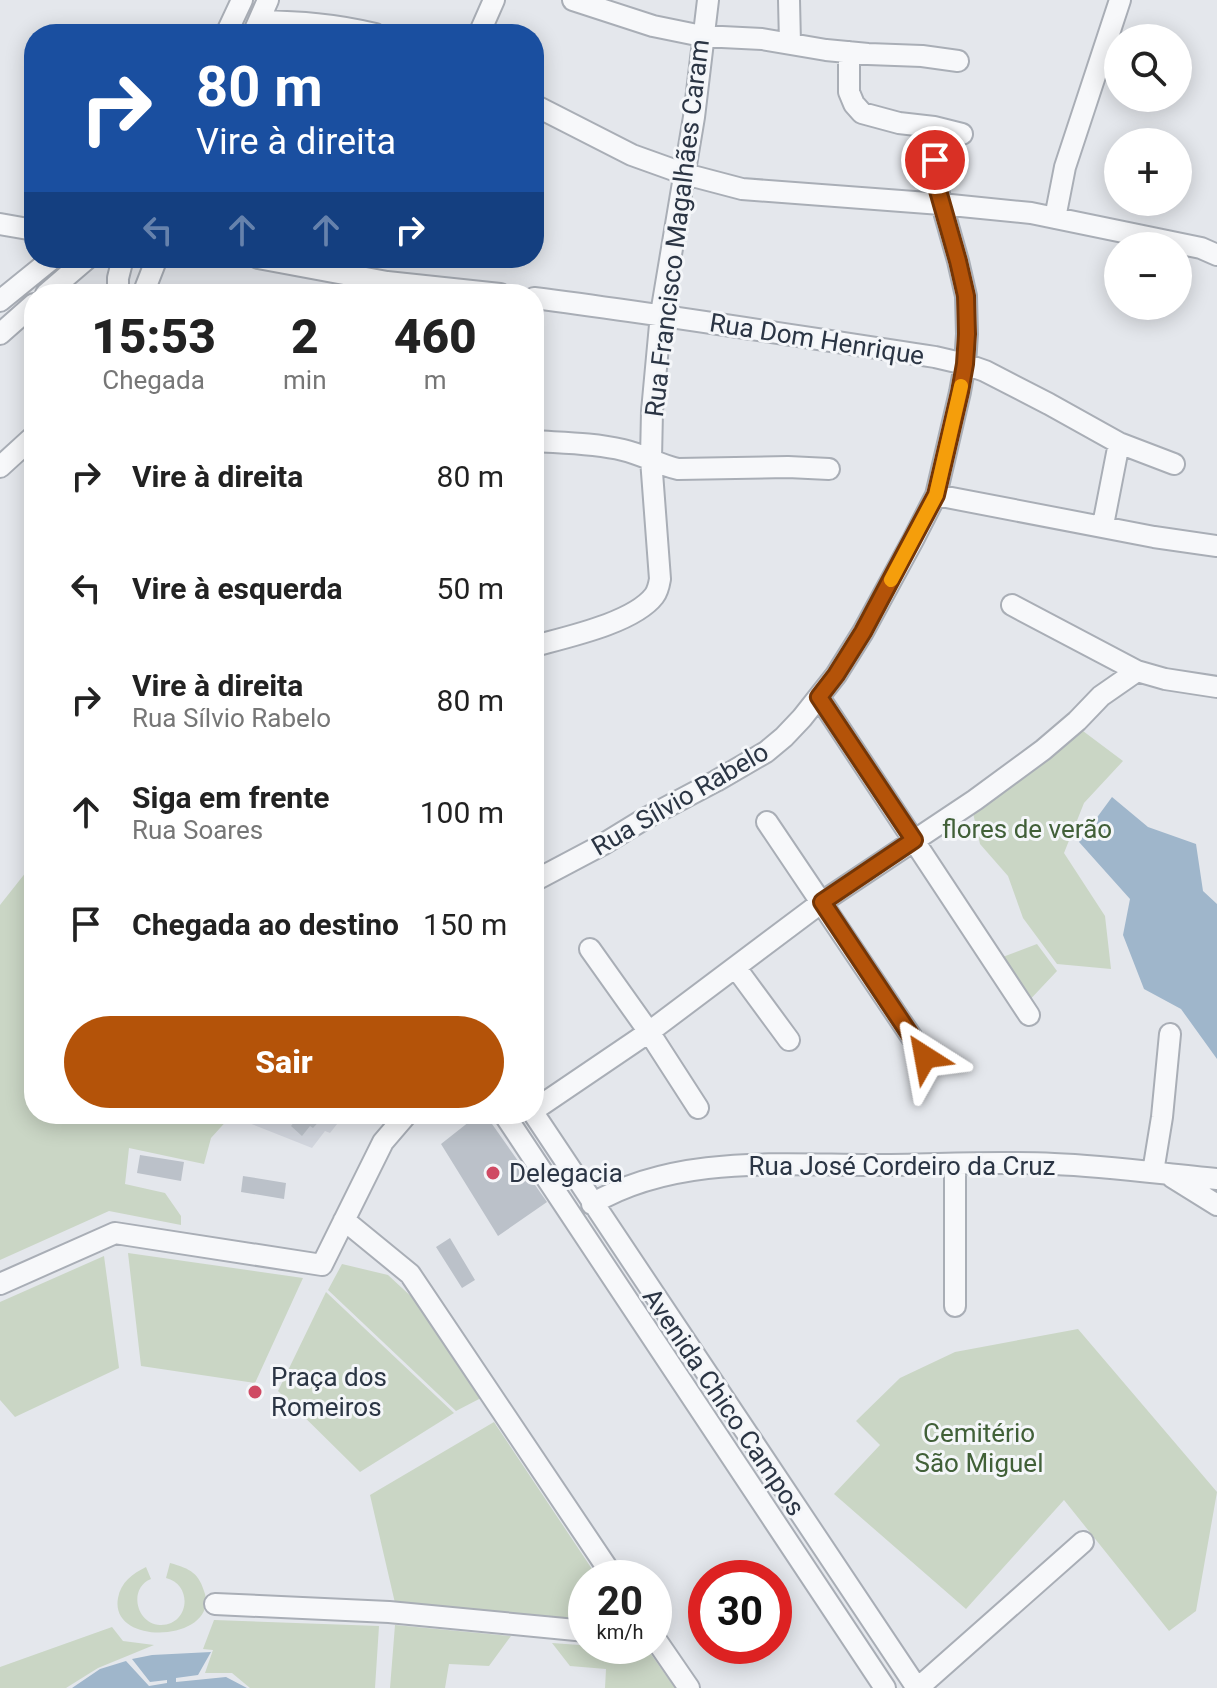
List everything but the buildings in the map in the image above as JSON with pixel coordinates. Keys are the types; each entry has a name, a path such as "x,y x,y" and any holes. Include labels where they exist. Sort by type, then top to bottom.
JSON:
{"street":[{"path":"231,24 242,0"},
{"path":"257,24 268,0"},
{"path":"483,24 494,0"},
{"path":"573,0 653,26 702,36 762,39 849,52 958,61"},
{"name":"Rua Francisco Magalhães Caram","path":"544,643 630,614 657,593 660,579 651,459 652,411 661,314 694,117 708,0"},
{"path":"789,0 790,43"},
{"path":"1055,218 1065,167 1120,0"},
{"path":"306,24 327,24"},
{"path":"849,52 849,92 862,113 962,134"},
{"path":"544,110 632,155 685,174 742,189 1031,213 1214,254"},
{"name":"Rua Sílvio Rabelo","path":"544,876 766,752 793,728 836,675 863,632 936,495 965,364 967,334 966,296 937,187 934,127"},
{"path":"0,224 24,228"},
{"path":"0,301 41,268"},
{"path":"58,284 76,268"},
{"path":"312,268 406,284"},
{"name":"Rua Dom Henrique","path":"544,299 661,314 965,364 1049,404 1119,443 1174,464"},
{"path":"0,334 24,313"},
{"path":"544,441 598,444 678,469 829,469"},
{"path":"1103,525 1119,443"},
{"path":"0,467 24,445"},
{"path":"936,495 1217,546"},
{"path":"1012,605 1137,671 1217,687"},
{"path":"544,1102 649,1032 822,902 975,800 1043,750 1101,696 1137,671"},
{"path":"819,697 1029,1015"},
{"path":"767,822 925,1057"},
{"path":"590,949 698,1108"},
{"path":"736,968 789,1040"},
{"path":"1170,1034 1162,1117 1161,1173 1217,1205"},
{"path":"0,1284 115,1233 322,1265 383,1142 398,1124"},
{"name":"Avenida Chico Campos","path":"528,1124 720,1438 885,1688"},
{"name":"Avenida Chico Campos","path":"529,1124 592,1204 917,1688"},
{"path":"955,1164 955,1306"},
{"name":"Rua José Cordeiro da Cruz","path":"592,1204 620,1188 685,1171 790,1165 1054,1164 1217,1179"},
{"path":"344,1220 410,1274 602,1560"},
{"path":"720,1438 739,1424"},
{"path":"917,1688 1083,1542"},
{"path":"215,1604 389,1612 568,1629"},
{"path":"672,1663 689,1688"}],"shaded area":[{"path":"251,1124 337,1124 330,1133 325,1131 312,1148"}],"green space":[{"name":"flores de verão","path":"1083,731 1123,761 1084,803 1064,853 1105,916 1111,969 1057,964 1023,918 1008,876 980,844 973,813"},
{"path":"24,875 24,1124 224,1124 211,1138 204,1164 129,1148 125,1184 165,1193 181,1216 181,1225 109,1211 0,1260 0,905"},
{"path":"1037,944 1057,971 1024,1006 1000,958"},
{"path":"128,1253 303,1278 255,1383 141,1366"},
{"path":"104,1256 119,1368 15,1417 0,1400 0,1302"},
{"path":"342,1264 388,1275 415,1300 481,1398 456,1411 328,1290"},
{"path":"326,1292 454,1413 360,1472 278,1391"},
{"name":"Cemitério São Miguel","path":"1078,1329 1217,1492 1196,1611 1169,1631 1064,1500 966,1609 834,1494 880,1445 856,1421 900,1378 955,1352"},
{"path":"494,1422 586,1560 568,1560 568,1618 395,1603 370,1495"},
{"path":"170,1563 189,1570 200,1581 205,1594 204,1610 195,1622 180,1629 145,1631 129,1625 120,1614 119,1592 128,1579 146,1567 151,1579 139,1590 137,1597 145,1619 160,1625 170,1624 182,1612 184,1596 181,1588 166,1578"},
{"path":"214,1620 379,1626 375,1688 250,1688 232,1673 205,1673 213,1650 203,1649"},
{"path":"395,1625 511,1636 489,1666 449,1664 445,1688 390,1688"},
{"path":"112,1627 123,1641 154,1645 98,1668 66,1688 0,1688 0,1667"},
{"path":"552,1643 568,1644 568,1663"},
{"path":"568,1664 658,1664 675,1688 605,1688 606,1669"}],"water":[{"path":"1112,797 1148,827 1196,844 1203,891 1217,904 1217,1059 1181,1009 1144,989 1123,935 1130,899 1079,842"},
{"path":"211,1652 198,1675 176,1678 176,1682 226,1677 247,1688 72,1688 100,1669 126,1661 149,1686 167,1683 167,1680 150,1682 132,1659"}],"slow traffic":[{"path":"891,580 936,495 961,386"}],"place":[{"name":"Delegacia","path":"493,1173"},
{"name":"Praça dos Romeiros","path":"255,1392"}],"route":[{"path":"925,1057 822,902 914,840 819,697 863,632 936,495 960,392 967,334 966,296 937,187 935,160"}]}
